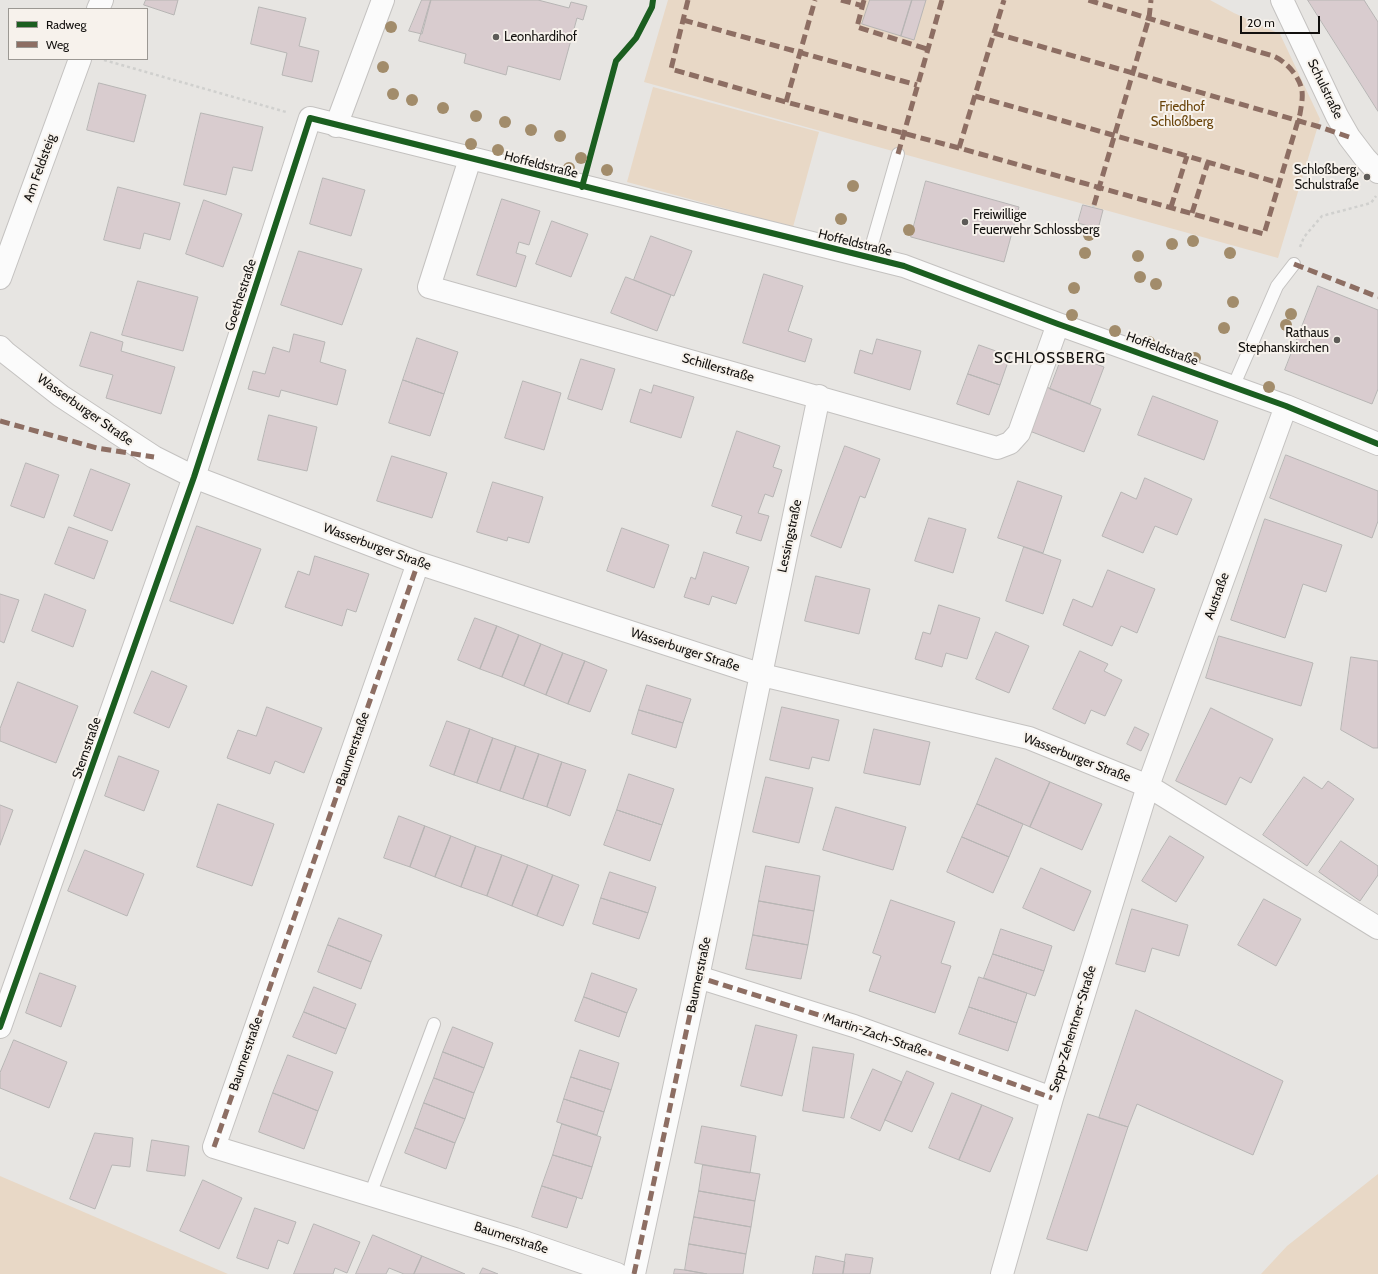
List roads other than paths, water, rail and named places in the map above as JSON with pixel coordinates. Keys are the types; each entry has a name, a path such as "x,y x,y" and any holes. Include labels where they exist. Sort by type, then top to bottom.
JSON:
{"street":[{"path":"336,126 383,0"},
{"name":"Schulstraße","path":"1282,0 1337,116 1349,137 1378,172"},
{"name":"Am Feldsteig","path":"0,278 80,60"},
{"name":"Hoffeldstraße","path":"310,118 336,126 904,266 1058,324 1286,406 1378,444"},
{"name":"Goethestraße","path":"194,478 310,118"},
{"name":"Schillerstraße","path":"470,159 430,287 819,396 998,448 1010,444 1019,433 1058,324"},
{"name":"Wasserburger Straße","path":"0,347 61,396 154,457 194,478 418,563 762,675 1030,738 1148,786 1378,928"},
{"name":"Lessingstraße","path":"762,675 819,396"},
{"name":"Austraße","path":"1148,786 1286,406"},
{"name":"Sternstraße","path":"0,1027 194,478"},
{"name":"Baumerstraße","path":"418,563 214,1147 515,1239 617,1274"},
{"name":"Baumerstraße","path":"634,1274 762,675"},
{"name":"Sepp-Zehentner-Straße","path":"1002,1274 1052,1098 1148,786"},
{"name":"Martin-Zach-Straße","path":"698,977 854,1026 1052,1098"}],"lane":[{"path":"868,258 898,154"},
{"path":"1233,387 1277,286 1294,264"},
{"path":"370,1195 434,1024"}],"place":[{"name":"Leonhardihof","path":"496,37"},
{"name":"Schloßberg, Schulstraße","path":"1367,177"},
{"name":"Freiwillige Feuerwehr Schlossberg","path":"965,222"},
{"name":"Rathaus Stephanskirchen","path":"1337,340"}],"district":[{"name":"SCHLOSSBERG","path":"1050,359"}],"park label":[{"name":"Friedhof Schloßberg","path":"1182,114"}]}
